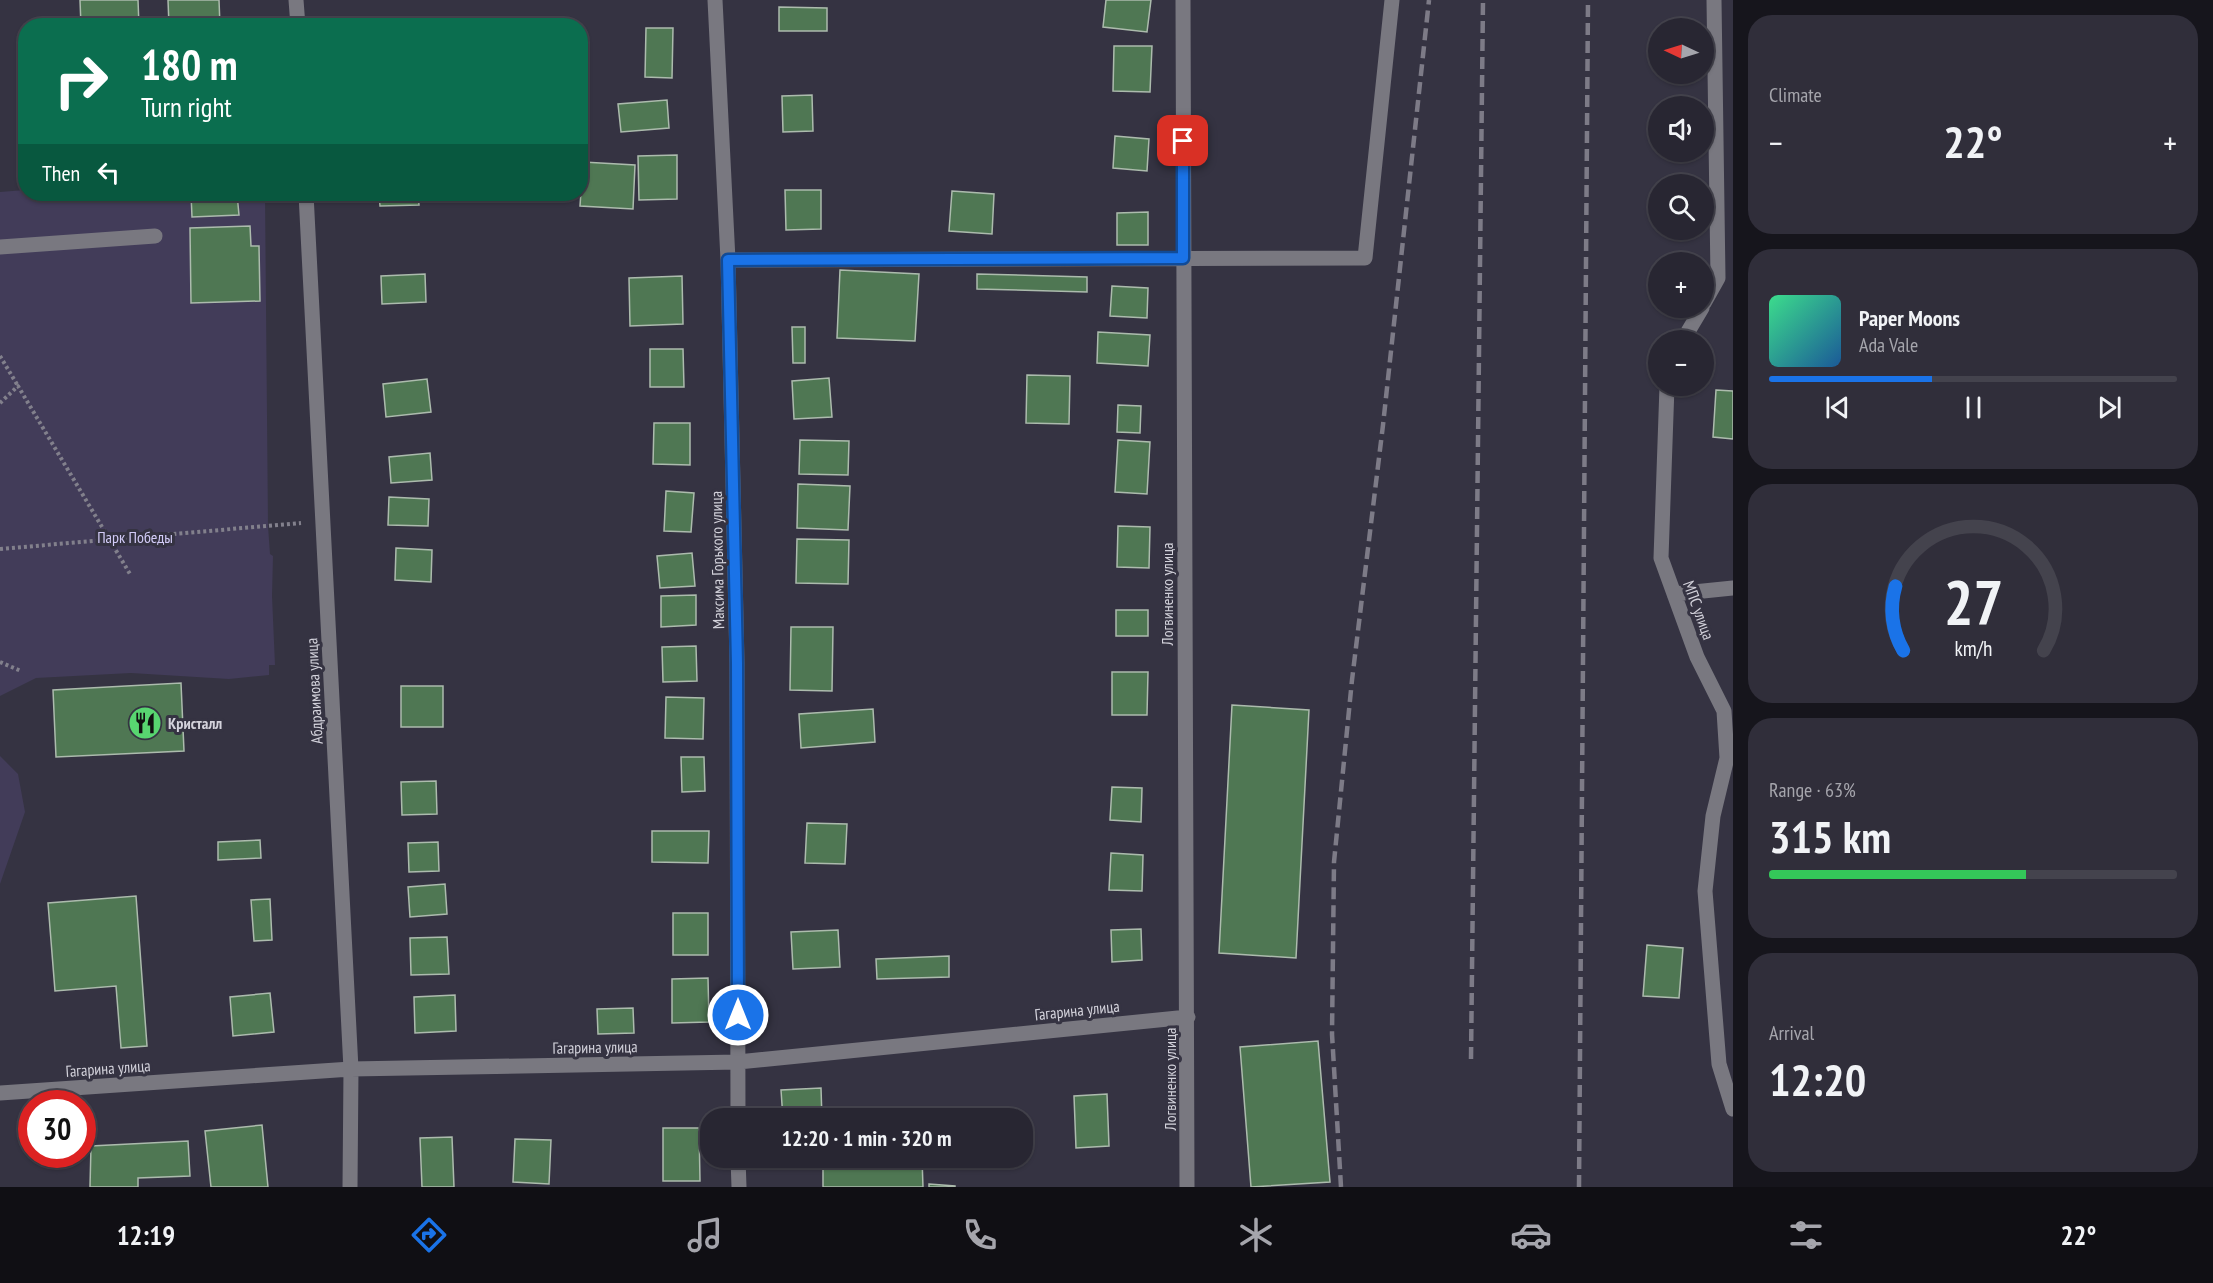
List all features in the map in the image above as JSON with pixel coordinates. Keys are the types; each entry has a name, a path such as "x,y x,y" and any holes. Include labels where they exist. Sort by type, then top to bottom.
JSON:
{"street":[{"path":"296,0 297,18"},
{"name":"Максима Горького улица","path":"715,0 728,260 737,651 738,1108"},
{"name":"Логвиненко улица","path":"1183,0 1188,1187"},
{"path":"728,260 1365,258 1392,0"},
{"path":"1714,0 1718,278 1714,285"},
{"name":"Абдраимова улица","path":"306,201 351,1069 350,1187"},
{"path":"0,247 155,236"},
{"name":"МПС улица","path":"1667,396 1661,558 1697,657 1724,711 1727,758 1713,816 1705,891 1719,1065 1733,1109"},
{"path":"1674,594 1733,588"},
{"name":"Гагарина улица","path":"0,1093 351,1069 738,1062 1188,1017"},
{"path":"738,1168 739,1187"}],"path":[{"path":"0,356 130,574"},
{"path":"0,403 18,386"},
{"path":"0,549 323,521"},
{"path":"0,662 21,671"}],"green space":[{"name":"Парк Победы","path":"18,191 18,201 265,201 268,526 270,554 273,556 275,665 269,665 269,675 229,679 131,673 36,678 0,696 0,192"},
{"path":"0,756 18,774 25,812 0,884"}],"building":[{"path":"80,0 138,0 139,18 81,18"},
{"path":"168,0 219,0 220,18 169,18"},
{"path":"1106,0 1151,0 1147,32 1103,27"},
{"path":"779,7 827,8 827,31 779,31"},
{"path":"646,28 673,28 672,78 645,77"},
{"path":"1114,46 1152,46 1150,92 1113,91"},
{"path":"812,95 813,131 783,132 782,96"},
{"path":"667,100 669,128 621,132 618,104"},
{"path":"1115,136 1149,139 1147,171 1113,168"},
{"path":"677,155 677,199 639,200 638,156"},
{"path":"588,162 635,165 633,209 580,206 580,201 588,201"},
{"path":"785,190 821,190 821,229 786,230"},
{"path":"952,191 994,194 992,234 949,231"},
{"path":"191,201 238,201 239,215 192,217"},
{"path":"380,201 419,201 419,205 380,206"},
{"path":"1148,212 1148,245 1117,245 1117,213"},
{"path":"250,226 251,246 259,246 260,301 191,303 190,228"},
{"path":"840,270 919,274 915,341 837,338"},
{"path":"425,274 426,302 382,304 381,276"},
{"path":"977,274 1087,277 1087,292 977,289"},
{"path":"682,276 683,324 630,326 629,278"},
{"path":"1112,286 1148,288 1147,318 1110,316"},
{"path":"792,327 805,327 805,363 793,363"},
{"path":"1098,332 1150,335 1148,366 1097,363"},
{"path":"650,349 683,349 684,387 650,387"},
{"path":"1027,375 1070,376 1069,424 1026,423"},
{"path":"829,378 832,417 794,419 792,381"},
{"path":"427,379 431,412 386,417 383,384"},
{"path":"1716,390 1733,391 1733,439 1713,437"},
{"path":"1118,405 1141,406 1140,433 1117,432"},
{"path":"654,423 690,423 690,465 653,464"},
{"path":"800,440 849,441 848,475 799,474"},
{"path":"1118,440 1150,442 1147,494 1115,492"},
{"path":"430,453 432,480 391,483 389,457"},
{"path":"798,484 850,486 848,530 797,528"},
{"path":"666,491 694,493 691,532 664,531"},
{"path":"389,497 429,499 428,526 388,525"},
{"path":"1118,526 1150,527 1149,568 1117,567"},
{"path":"797,539 849,540 848,584 796,583"},
{"path":"396,548 432,550 431,582 395,580"},
{"path":"692,553 695,586 660,588 657,556"},
{"path":"696,595 696,625 661,627 661,596"},
{"path":"1116,610 1148,610 1148,636 1116,636"},
{"path":"791,627 833,627 832,691 790,690"},
{"path":"696,646 697,681 663,682 662,647"},
{"path":"1112,672 1148,672 1147,715 1112,715"},
{"path":"181,683 184,751 56,757 53,690"},
{"path":"401,686 443,686 443,727 401,727"},
{"path":"666,697 704,698 703,739 665,738"},
{"path":"1232,705 1309,710 1296,958 1219,953"},
{"path":"873,709 875,742 801,748 799,714"},
{"path":"681,757 704,757 705,791 682,792"},
{"path":"436,781 437,814 402,815 401,782"},
{"path":"1112,787 1142,788 1141,822 1110,820"},
{"path":"807,823 847,824 845,864 805,863"},
{"path":"652,831 709,831 708,863 652,862"},
{"path":"260,840 261,858 218,860 218,842"},
{"path":"438,842 439,871 409,872 408,843"},
{"path":"1111,853 1143,855 1142,891 1109,890"},
{"path":"445,884 447,914 410,917 408,887"},
{"path":"136,896 147,1046 121,1048 116,986 55,991 48,903"},
{"path":"270,899 272,940 254,941 251,900"},
{"path":"673,913 708,913 708,955 673,955"},
{"path":"1141,929 1142,960 1112,962 1111,930"},
{"path":"838,930 840,967 793,969 791,932"},
{"path":"447,937 449,974 411,975 410,938"},
{"path":"1647,945 1683,948 1679,998 1643,996"},
{"path":"949,956 949,977 877,979 876,959"},
{"path":"708,978 709,1022 672,1023 672,979"},
{"path":"270,993 274,1032 233,1036 230,997"},
{"path":"455,995 456,1031 415,1033 414,997"},
{"path":"633,1008 634,1033 598,1034 597,1009"},
{"path":"1318,1041 1330,1182 1251,1187 1240,1047"},
{"path":"821,1088 822,1108 782,1108 781,1090"},
{"path":"1107,1094 1109,1146 1076,1148 1074,1096"},
{"path":"262,1125 268,1187 211,1187 205,1131"},
{"path":"663,1128 699,1128 700,1181 663,1181"},
{"path":"452,1137 454,1187 422,1187 420,1138"},
{"path":"515,1139 551,1140 549,1184 513,1182"},
{"path":"188,1141 190,1176 138,1178 138,1187 90,1187 90,1168 96,1168 96,1146"},
{"path":"823,1168 922,1168 923,1187 823,1187"},
{"path":"929,1184 955,1186 955,1187 929,1187"}],"railway":[{"path":"1341,1187 1332,1034 1334,862 1352,680 1383,425 1429,0"},
{"path":"1471,1059 1483,0"},
{"path":"1579,1187 1588,0"}],"place":[{"name":"Кристалл","path":"145,723"}],"route":[{"path":"738,1015 737,663 728,260 1183,258 1183,141"}]}
